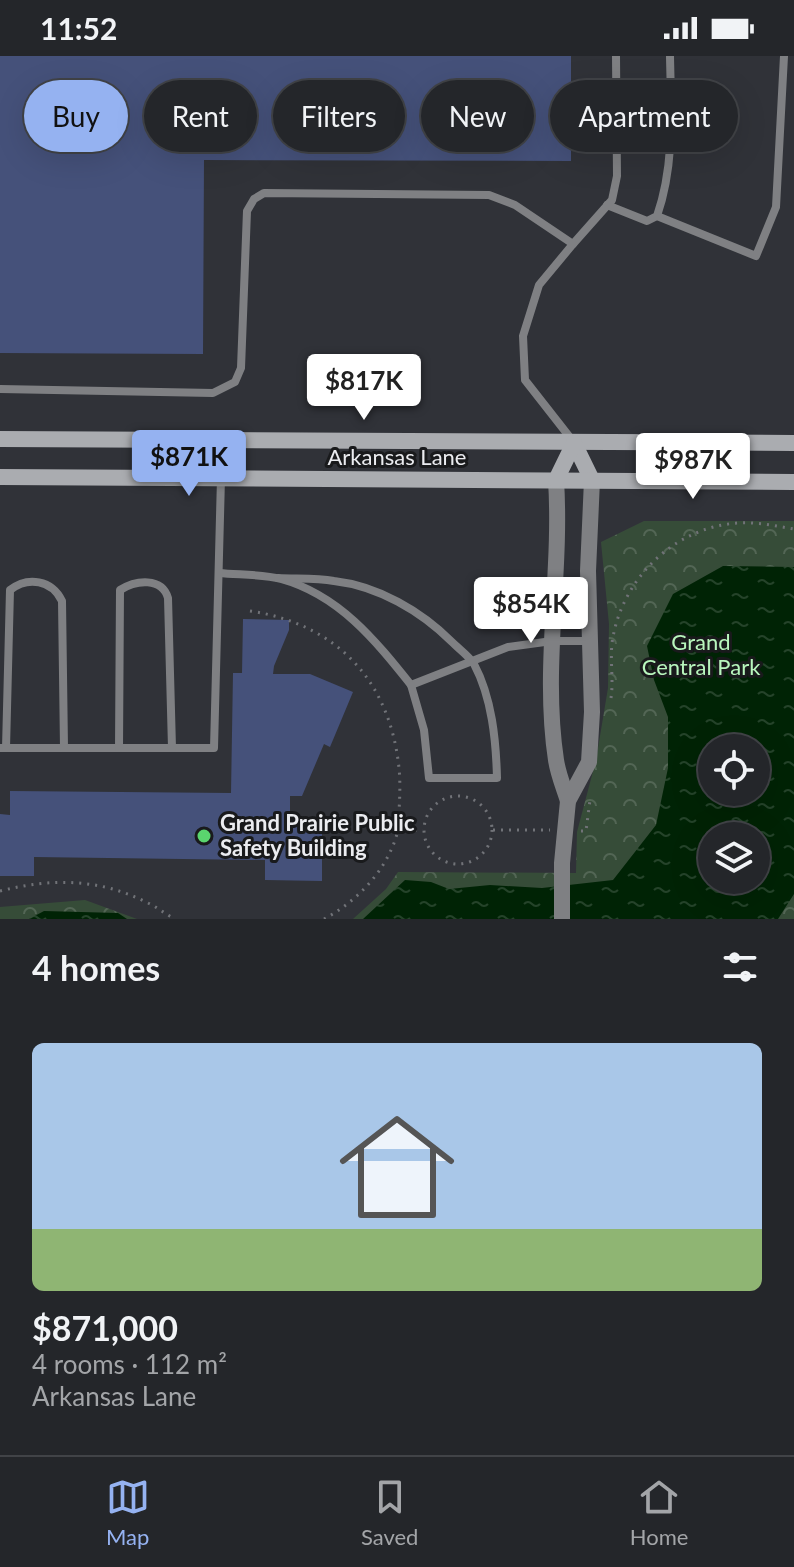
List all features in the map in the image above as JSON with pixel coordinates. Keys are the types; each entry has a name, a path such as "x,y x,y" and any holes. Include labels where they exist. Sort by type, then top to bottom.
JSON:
{"main road":[{"name":"Arkansas Lane","path":"0,439 794,443"},
{"path":"556,480 574,443"},
{"path":"574,443 592,480"},
{"name":"Arkansas Lane","path":"0,477 794,482"}],"street":[{"path":"556,480 557,565 551,701 556,762 568,801"},
{"path":"562,919 562,863 568,801 589,762 592,712 588,571 592,480"}],"lane":[{"path":"574,443 525,380 523,336 539,285 612,200 617,176 616,56"},
{"path":"607,205 647,221 657,216 665,193 671,149 670,56"},
{"path":"657,216 756,256 776,207 784,56"},
{"path":"0,389 213,393 235,382 241,368 247,211 254,199 264,193 489,195 515,205 573,244"},
{"path":"64,748 62,601 49,584 29,581 10,590 3,748 64,748 119,748 172,748 214,748 221,478"},
{"path":"219,573 335,581 369,589 405,605 440,629 473,662 490,709 497,778 429,778 424,730 411,685 377,642 332,602 309,589 278,578"},
{"path":"119,748 120,590 137,583 156,583 166,590 168,598 172,748"},
{"path":"411,685 508,647 552,641 590,641"}],"path":[{"path":"610,704 613,637 621,611 637,580 660,554 689,535 721,525 755,523 794,529"},
{"path":"250,611 285,618 318,633 346,653 369,678 386,713 396,750 400,788 395,843 374,877 345,906 324,919"},
{"path":"458,796 475,800 482,806 488,813 493,830 482,855 467,864 458,865 433,855 423,830 424,821 433,806 449,797 458,796"},
{"path":"493,830 586,831 590,799"},
{"path":"398,830 423,830"},
{"path":"0,891 30,883 84,883 147,902 175,919"}],"green space":[{"name":"Grand Central Park","path":"644,521 794,521 794,919 353,919 386,889 398,872 576,873 577,832 596,760 608,688 609,624 601,542"},
{"path":"85,900 137,919 0,919 0,907"}],"water":[{"path":"723,566 794,567 794,894 778,919 363,919 405,880 431,882 449,889 490,885 542,888 613,880 656,825 668,768 668,717 654,680 647,646 673,594"},
{"path":"44,911 118,913 127,919 29,919"}],"building":[{"path":"0,56 571,56 571,80 550,80 550,152 571,152 571,161 204,160 203,354 0,353"},
{"path":"243,619 289,620 289,630 273,674 310,674 353,692 330,747 324,744 302,796 290,796 290,818 322,819 322,881 265,880 265,860 34,857 34,876 0,876 0,814 10,815 10,791 231,793 233,673 242,673"}],"place":[{"name":"Grand Prairie Public Safety Building","path":"204,836"}]}
